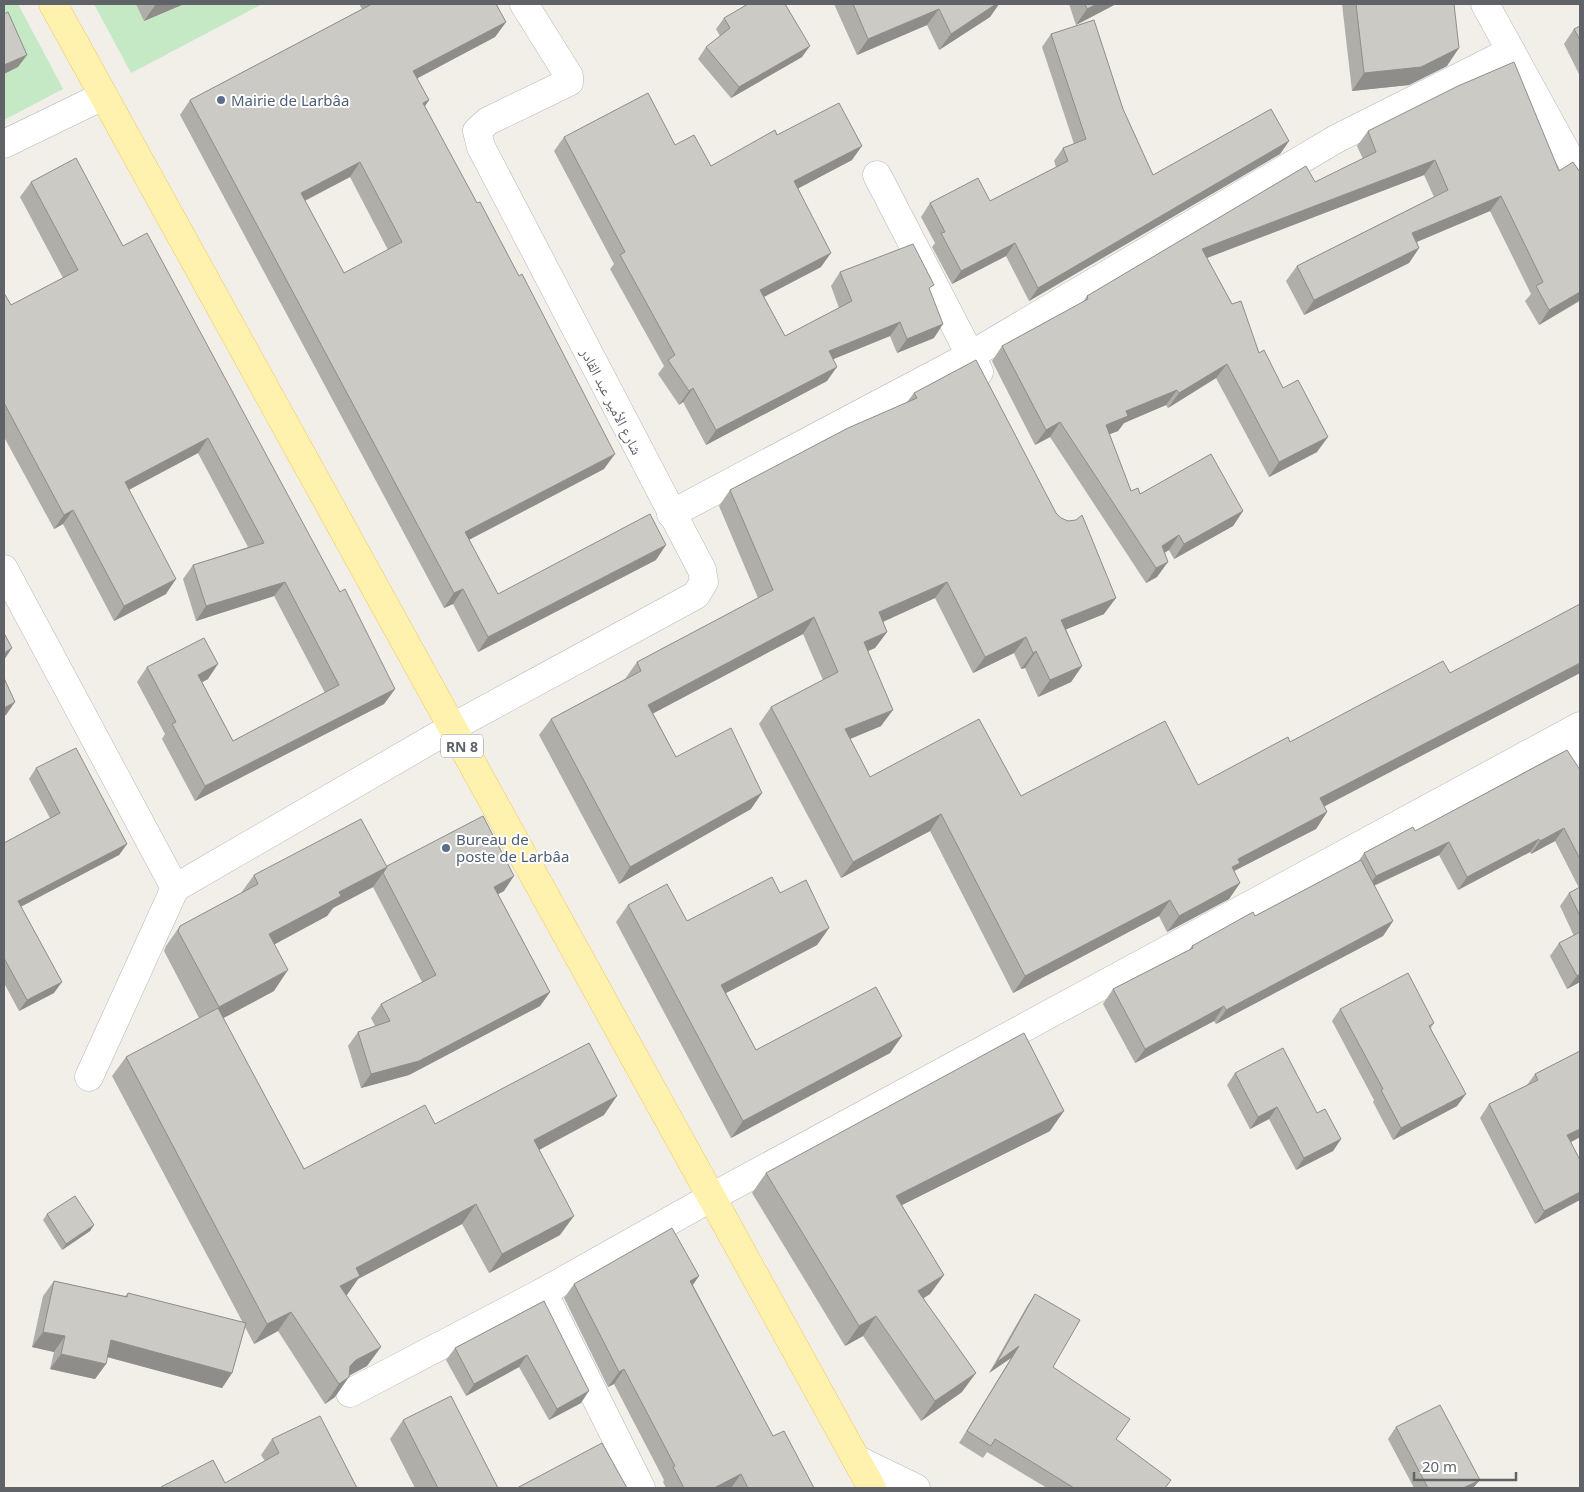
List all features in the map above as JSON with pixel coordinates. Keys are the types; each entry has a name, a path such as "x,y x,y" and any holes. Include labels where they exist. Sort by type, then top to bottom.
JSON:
{"main road":[{"name":"RN 8","path":"53,4 872,1488"}],"street":[{"name":"شارع الأمير عبد القادر","path":"175,888 451,728 696,595 704,582 702,570 481,147 478,131 488,121 569,82 569,76 524,4"},
{"path":"1485,4 1580,177"},
{"path":"672,514 970,355 1336,139 1511,51"},
{"path":"4,144 103,96"},
{"path":"877,175 993,397"},
{"path":"4,569 175,888 89,1077"},
{"path":"350,1393 543,1292 712,1197 1571,732 1580,771"},
{"path":"543,1292 641,1488"},
{"path":"856,1459 916,1488"}],"green space":[{"path":"4,4 18,4 63,89 4,120"},
{"path":"94,4 262,4 131,73"}],"building":[{"path":"372,4 496,4 506,22 413,71 429,100 423,103 477,203 480,202 519,276 522,274 615,454 465,532 498,594 650,514 666,545 488,637 463,589 454,593 190,100","holes":["360,162 402,242 344,273 301,193"]},
{"path":"748,4 785,4 810,46 739,87 706,47 730,28 724,18"},
{"path":"853,4 996,4 951,34 939,9 868,39"},
{"path":"1085,4 1097,4 1087,9"},
{"path":"1356,4 1454,4 1459,48 1421,67 1364,73"},
{"path":"8,12 27,55 4,65 4,14"},
{"path":"1094,20 1123,109 1153,175 1271,109 1289,141 1038,288 1015,243 961,271 941,233 945,232 930,203 978,178 990,201 1068,161 1063,148 1086,139 1051,34"},
{"path":"1580,26 1580,40 1574,29"},
{"path":"1514,62 1559,171 1573,162 1580,172 1580,292 1549,310 1536,286 1543,282 1501,196 1412,233 1419,248 1314,300 1297,266 1448,190 1435,160 1202,249 1232,304 1241,301 1259,353 1264,350 1283,388 1298,380 1328,437 1279,462 1227,364 1179,393 1177,390 1126,411 1128,416 1106,425 1131,491 1138,488 1140,494 1211,454 1243,511 1184,544 1179,535 1162,546 1168,562 1156,568 1060,422 1046,430 1002,346 1088,299 1087,296 1306,166 1315,182 1376,152 1368,131 1458,86"},
{"path":"648,93 675,145 694,135 711,166 775,130 777,135 839,103 862,146 794,181 831,253 760,290 785,336 852,301 840,272 913,244 934,285 929,288 943,324 907,339 900,322 829,351 837,367 716,430 693,388 689,391 668,360 675,355 620,255 625,252 564,137"},
{"path":"76,158 123,246 147,233 340,592 345,589 395,689 205,786 172,724 176,722 147,667 204,638 218,664 198,675 233,741 339,685 285,582 206,606 193,565 264,543 208,438 125,482 176,579 124,606 73,510 64,515 4,403 4,293 11,305 78,270 31,182"},
{"path":"976,360 1056,513 1068,521 1076,520 1082,515 1116,598 1061,620 1082,666 1050,680 1036,651 1033,653 1026,637 985,657 947,582 879,612 887,632 864,642 893,710 845,729 870,777 979,719 1021,796 1165,721 1198,785 1288,737 1290,742 1443,661 1450,673 1580,604 1580,663 1320,798 1327,812 1238,859 1240,863 1232,867 1240,883 1179,916 1170,900 1025,976 941,814 853,862 771,707 838,672 814,617 648,705 676,757 731,728 762,793 630,867 551,719 641,671 637,662 773,590 730,490 848,428 917,398 914,393"},
{"path":"4,633 12,648 4,653"},
{"path":"4,678 15,702 4,708"},
{"path":"76,748 127,844 18,901 62,982 27,1000 4,958 4,843 60,813 36,768"},
{"path":"1567,750 1580,770 1580,859 1564,828 1467,877 1449,842 1376,876 1364,853 1413,827 1415,831"},
{"path":"483,816 514,876 494,887 550,992 419,1061 371,1074 358,1032 390,1021 381,1004 436,975 383,873 387,866"},
{"path":"361,819 387,867 339,892 341,896 269,934 288,970 219,1007 178,931 180,926 258,884 254,875"},
{"path":"1361,860 1393,921 1226,1010 1224,1006 1145,1049 1113,989 1193,948 1192,946 1253,912 1255,916"},
{"path":"772,877 780,893 806,880 829,928 721,985 756,1050 876,987 902,1036 743,1121 628,905 667,884 687,921"},
{"path":"1580,887 1580,916 1569,893"},
{"path":"1580,932 1580,974 1577,976 1559,943"},
{"path":"1408,973 1434,1023 1429,1026 1466,1094 1401,1128 1381,1090 1383,1089 1340,1009"},
{"path":"218,1008 304,1169 425,1105 435,1124 589,1043 617,1096 534,1140 574,1216 502,1254 476,1204 356,1268 360,1276 340,1286 381,1347 356,1360 350,1366 349,1377 339,1384 291,1312 267,1324 126,1057"},
{"path":"1024,1033 1064,1111 896,1196 944,1275 918,1291 976,1373 935,1401 876,1316 859,1326 766,1173"},
{"path":"1283,1048 1317,1113 1325,1109 1341,1139 1304,1158 1277,1107 1258,1117 1235,1073"},
{"path":"1580,1051 1580,1129 1567,1135 1580,1160 1580,1192 1544,1211 1489,1104 1538,1080 1535,1074"},
{"path":"75,1196 94,1225 66,1244 47,1214"},
{"path":"672,1228 699,1276 690,1281 773,1436 784,1431 814,1488 748,1488 741,1474 714,1488 684,1488 673,1467 675,1466 624,1369 619,1372 574,1284"},
{"path":"54,1281 127,1297 128,1293 246,1323 232,1373 111,1340 106,1364 61,1354 65,1336 43,1332"},
{"path":"1035,1294 1080,1320 1053,1367 1130,1419 1116,1439 1171,1480 1165,1488 1074,1488 995,1439 991,1446 967,1431 1019,1346 997,1362"},
{"path":"544,1301 589,1391 557,1409 527,1355 474,1384 455,1348"},
{"path":"451,1396 498,1488 438,1488 403,1420"},
{"path":"1440,1405 1480,1480 1463,1488 1428,1488 1396,1427"},
{"path":"320,1416 357,1488 161,1487 213,1460 225,1483 279,1453 272,1439"},
{"path":"602,1443 627,1488 517,1488"}],"place":[{"name":"Mairie de Larbâa","path":"221,100"},
{"name":"Bureau de poste de Larbâa","path":"446,848"}]}
